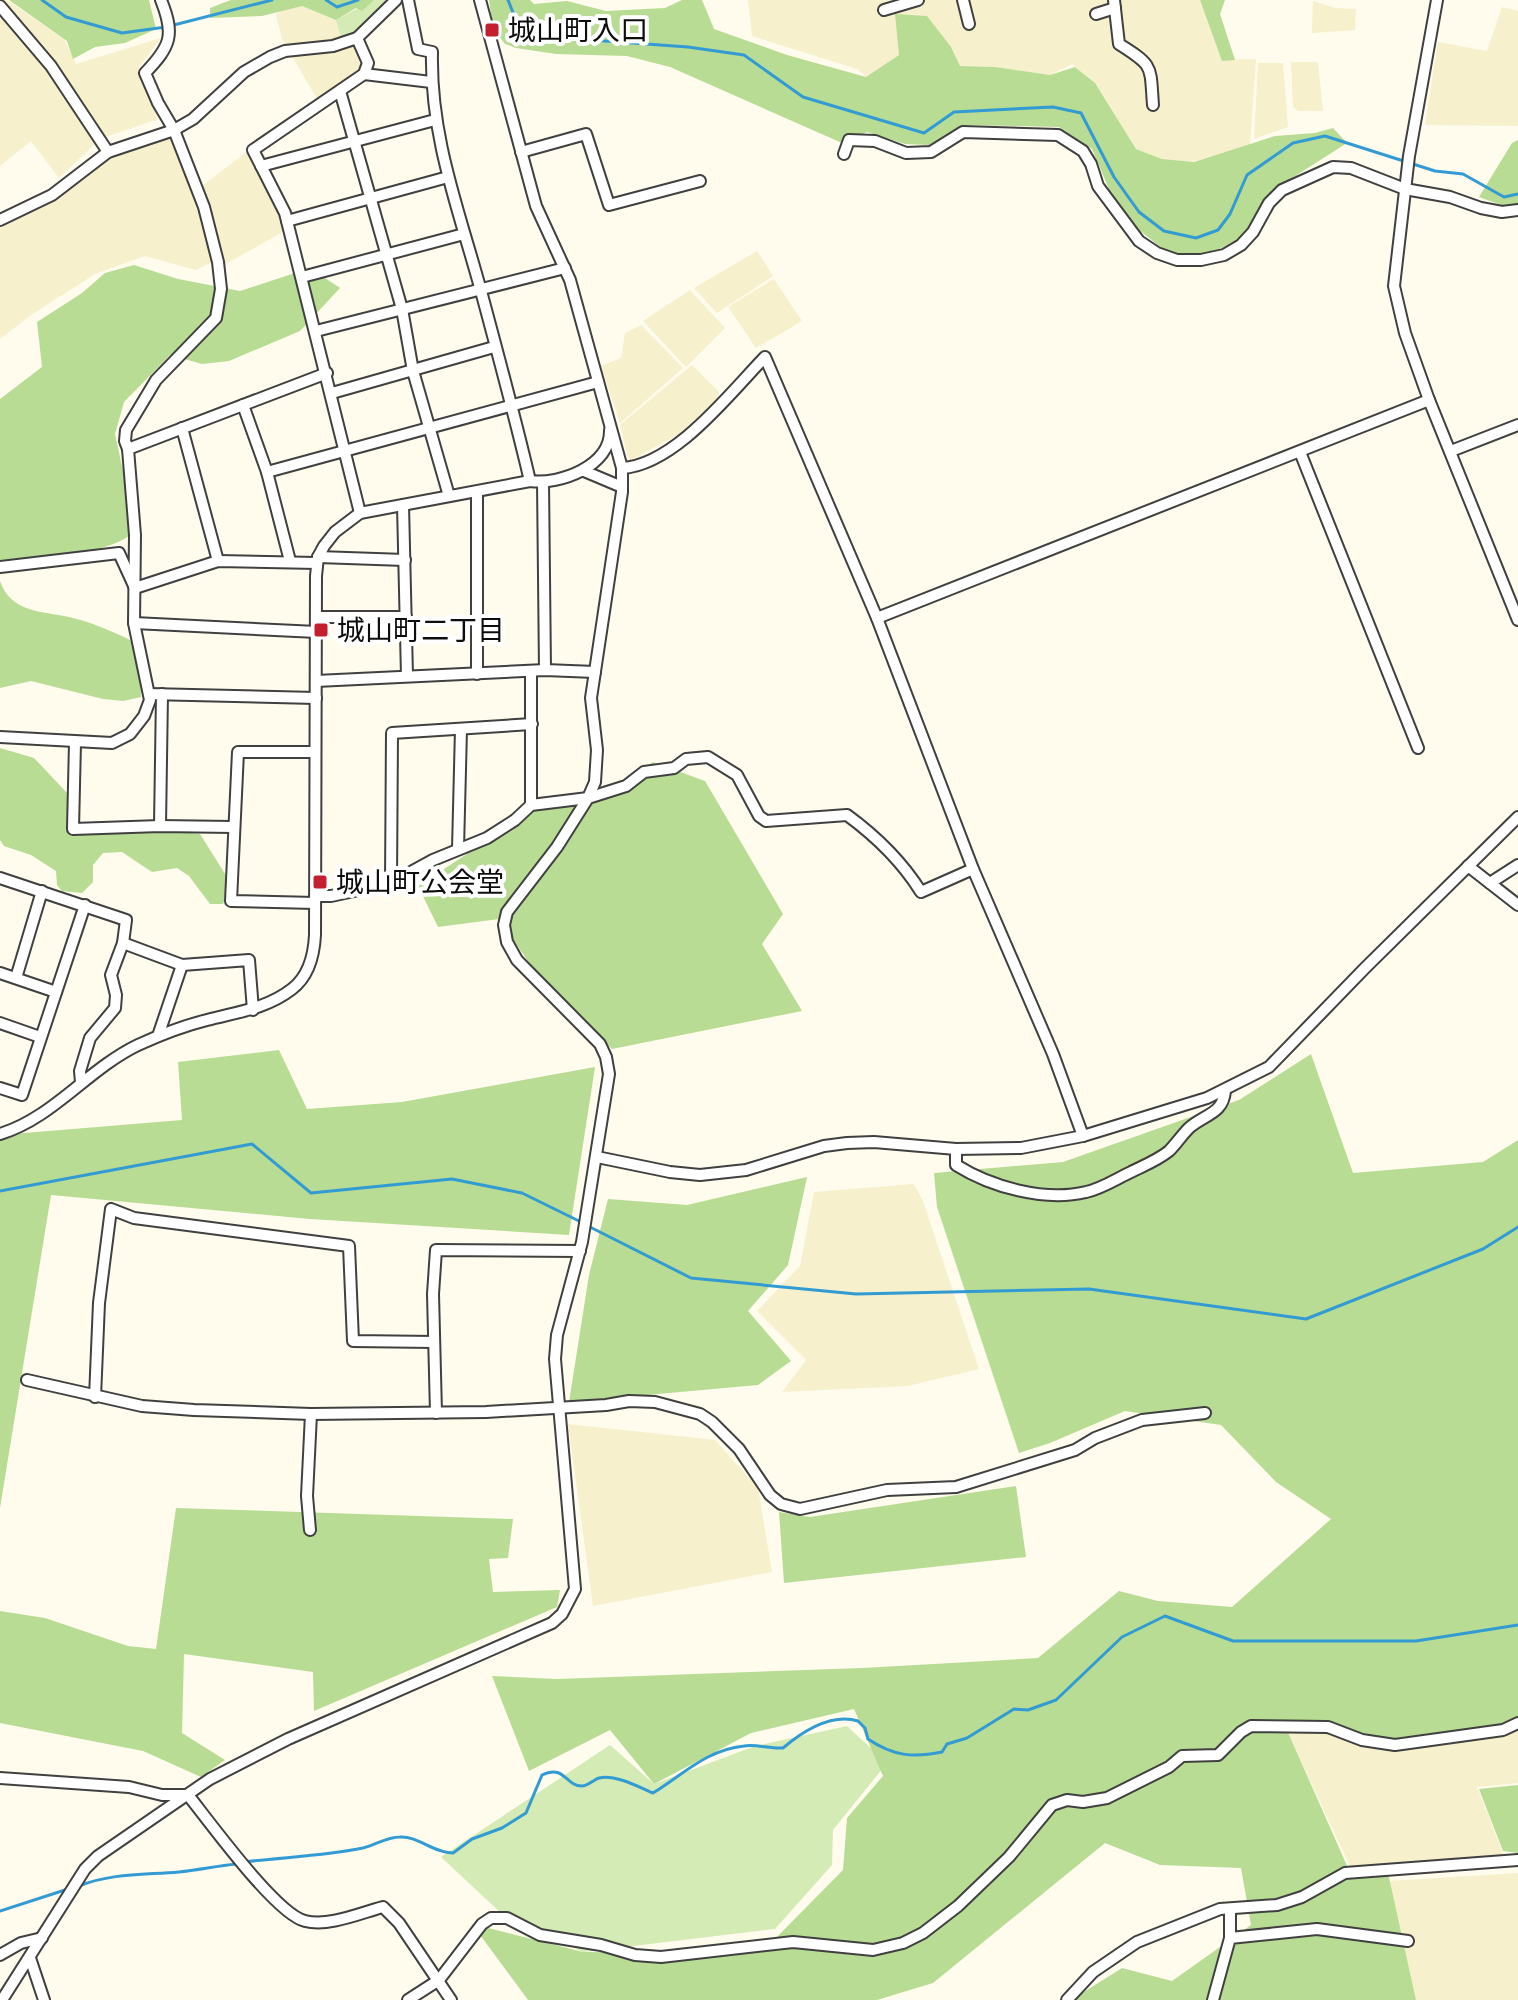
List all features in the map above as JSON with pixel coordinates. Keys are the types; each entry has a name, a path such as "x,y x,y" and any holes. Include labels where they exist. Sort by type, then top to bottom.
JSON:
{"street":[{"path":"0,737 112,743 130,734 144,716 150,700 134,623 135,535 126,430 156,380 216,318 221,289 218,262 204,207 174,130 145,73 163,55 169,24 161,0"},
{"path":"0,220 52,195 108,152 174,130 193,119 244,72 270,57 285,51 333,46 357,38 396,0"},
{"path":"408,0 418,49 432,52 435,120 448,177 530,481"},
{"path":"2,2000 85,1869 98,1856 210,1779 288,1739 535,1633 562,1614 575,1589 555,1359 557,1335 581,1247 609,1074 600,1044 517,960 507,942 504,925 513,903 557,847 588,798 597,770 591,698 622,487 622,468 565,268 536,206 480,0"},
{"path":"884,10 918,0"},
{"path":"963,0 969,24"},
{"path":"1437,0 1409,156 1394,286 1405,333 1429,400 1518,620"},
{"path":"1096,14 1114,4 1119,44 1147,62 1153,105"},
{"path":"0,6 51,66 108,152"},
{"path":"357,38 368,63 364,74 253,150 287,221 360,513"},
{"path":"364,74 431,82"},
{"path":"340,91 402,309 413,371 449,496"},
{"path":"261,166 435,120"},
{"path":"844,154 849,140 875,141 906,153 931,152 963,132 1058,135 1083,151 1098,186 1139,241 1157,253 1177,260 1201,260 1224,255 1241,245 1253,232 1269,203 1282,190 1333,167 1351,168 1502,212 1518,210"},
{"path":"521,152 586,134 609,205 700,181"},
{"path":"287,221 448,177"},
{"path":"302,277 464,234"},
{"path":"316,331 565,268"},
{"path":"332,393 494,347"},
{"path":"622,468 636,467 696,428 765,357 877,618 973,869 1053,1054 1083,1136"},
{"path":"128,449 327,373"},
{"path":"267,472 598,382"},
{"path":"877,618 1429,400"},
{"path":"243,405 267,472 290,561"},
{"path":"0,1134 27,1124 114,1058 158,1036 207,1020 253,1010 284,996 296,986 314,956 318,560 335,532 360,513 530,481 543,482 584,471 608,444 610,420"},
{"path":"1451,451 1518,425"},
{"path":"182,428 218,561"},
{"path":"1300,452 1418,748"},
{"path":"584,471 622,487"},
{"path":"543,482 545,670"},
{"path":"477,492 477,674"},
{"path":"403,505 407,676"},
{"path":"0,567 119,553 135,588"},
{"path":"135,588 218,561 405,560"},
{"path":"317,617 406,617"},
{"path":"134,623 317,632"},
{"path":"316,681 545,670 595,672"},
{"path":"531,672 531,805"},
{"path":"149,694 316,698"},
{"path":"160,826 162,694"},
{"path":"391,883 392,733 532,724"},
{"path":"458,849 461,729"},
{"path":"75,742 73,829 233,827"},
{"path":"315,752 238,752 231,901 315,899 391,883 487,838 515,820 531,805 588,798 626,786 644,772 674,768 686,759 708,757 737,775 759,816 766,821 847,815 877,837 908,871 921,892 973,869"},
{"path":"597,1157 700,1175 746,1170 812,1149 847,1143 874,1142 956,1149 1021,1148 1083,1136 1225,1091 1269,1067 1283,1054 1518,817"},
{"path":"1490,883 1518,865"},
{"path":"1468,866 1518,905"},
{"path":"0,878 126,920 123,943 111,975 116,995 115,1008 90,1038 80,1071 81,1082"},
{"path":"16,978 42,891"},
{"path":"0,1088 22,1095 85,905"},
{"path":"123,943 182,965 249,960 253,1010"},
{"path":"158,1036 182,965"},
{"path":"0,973 56,992"},
{"path":"0,1023 40,1037"},
{"path":"956,1149 956,1165 994,1185 1023,1191 1082,1193 1169,1151 1198,1121 1220,1108 1225,1091"},
{"path":"95,1397 98,1315 111,1209 134,1218 349,1246 353,1341 434,1342"},
{"path":"436,1413 433,1294 436,1250 581,1247"},
{"path":"27,1380 142,1406 311,1414 521,1412 642,1400 700,1414 723,1431 770,1495 781,1504 800,1509 887,1490 956,1487 1075,1450 1095,1438 1142,1420 1205,1413"},
{"path":"310,1530 307,1496 311,1414"},
{"path":"408,2000 439,1980 482,1924 491,1918 507,1918 540,1935 601,1945 635,1955 661,1957 793,1942 873,1950 903,1943 923,1933 958,1906 1009,1857 1052,1805 1067,1800 1083,1802 1107,1798 1169,1767 1182,1756 1218,1755 1251,1726 1328,1727 1362,1740 1395,1745 1503,1730 1518,1723"},
{"path":"0,1778 129,1787 162,1795 188,1795"},
{"path":"188,1795 262,1885 302,1921 321,1923 383,1907 399,1923 451,2000"},
{"path":"1067,2000 1093,1972 1137,1942 1206,1913 1220,1909 1277,1905 1302,1897 1345,1873 1518,1860"},
{"path":"1213,2000 1230,1938 1230,1910"},
{"path":"1230,1938 1317,1929 1408,1941"},
{"path":"0,1955 21,1943 42,1938"},
{"path":"30,1958 44,2000"}],"shaded area":[{"path":"0,0 7,0 64,39 76,64 161,38 139,67 158,119 100,139 59,178 31,141 0,166"},
{"path":"748,0 1200,0 1222,60 1256,59 1250,145 1191,162 1162,159 1136,149 1095,83 1072,64 1050,75 995,67 960,66 951,47 899,55 866,77 857,69 752,36"},
{"path":"1313,1 1335,8 1356,9 1355,30 1312,33"},
{"path":"302,6 336,20 342,42 353,44 361,68 319,102 282,39 276,15 281,10"},
{"path":"1502,7 1518,11 1518,126 1425,125 1438,42 1487,51"},
{"path":"1291,62 1318,62 1323,111 1298,111 1293,107"},
{"path":"1258,63 1283,63 1288,127 1254,139"},
{"path":"171,137 200,208 212,262 196,270 145,256 95,274 0,339 0,228 25,215 116,154"},
{"path":"248,151 286,230 224,265 209,203 199,188"},
{"path":"757,251 773,276 717,313 694,288"},
{"path":"774,279 802,321 756,348 728,307"},
{"path":"690,290 725,328 686,367 643,321"},
{"path":"641,325 683,368 620,423 601,366 621,358 625,333"},
{"path":"692,365 719,392 716,401 681,433 629,461 620,425"},
{"path":"914,1184 923,1201 979,1369 908,1386 782,1392 806,1360 757,1311 800,1266 814,1192"},
{"path":"568,1424 715,1440 758,1488 772,1572 593,1606"},
{"path":"1518,1728 1518,1783 1477,1787 1504,1856 1355,1877 1287,1731"},
{"path":"1518,1873 1518,2000 1416,2000 1389,1881"}],"green space":[{"path":"9,0 149,0 156,29 125,43 95,47 73,59 67,41"},
{"path":"231,0 374,0 362,11 356,8 336,20 302,6 262,16 210,18 210,8"},
{"path":"373,0 388,0 355,34 342,42 336,20"},
{"path":"489,0 530,0 534,4 567,1 606,11 665,8 682,0 702,0 714,29 787,55 866,77 899,55 895,14 927,16 951,47 960,66 995,67 1050,75 1075,67 1095,83 1136,149 1162,159 1194,162 1275,136 1315,133 1333,128 1347,143 1278,187 1253,232 1219,249 1177,260 1120,215 1092,149 1059,127 966,125 929,145 905,144 867,132 842,143 670,67 627,56 556,54 505,44 493,28"},
{"path":"1200,0 1225,0 1220,14 1235,60 1222,61"},
{"path":"1518,140 1518,204 1504,206 1479,197 1512,143"},
{"path":"134,265 178,279 240,291 310,268 340,288 300,331 229,361 202,364 170,355 124,402 115,434 126,485 129,536 86,552 0,561 0,399 42,367 37,322 82,293 105,273"},
{"path":"0,581 12,599 28,609 85,621 130,640 140,670 141,697 123,701 103,699 31,681 0,688"},
{"path":"0,748 34,758 69,795 70,832 142,827 200,834 232,885 223,904 210,904 189,876 177,868 152,872 122,852 103,853 93,865 93,882 82,893 62,891 57,885 56,871 31,855 4,846 0,840"},
{"path":"653,762 705,781 783,914 762,944 802,1011 612,1049 532,967 499,919 438,927 418,886 534,810 593,804"},
{"path":"279,1050 307,1109 402,1102 595,1067 569,1235 310,1219 51,1195 0,1508 0,1135 182,1120 178,1062"},
{"path":"1311,1054 1353,1173 1483,1162 1518,1140 1518,1723 1395,1745 1286,1728 1352,1877 1388,1873 1416,2000 1071,2000 1122,1968 1172,1981 1251,1925 1241,1868 1160,1865 1105,1843 933,1983 877,2000 528,2000 472,1924 583,1952 701,1953 770,1944 843,1870 847,1818 883,1776 854,1709 751,1733 654,1784 610,1730 529,1771 492,1676 557,1679 1038,1658 1119,1591 1158,1601 1232,1607 1331,1519 1276,1482 1221,1425 1125,1411 1019,1453 937,1207 934,1173 1063,1162 1239,1100"},
{"path":"807,1177 788,1265 748,1311 791,1361 758,1385 569,1402 589,1275 608,1199 687,1205"},
{"path":"1016,1486 1026,1557 784,1583 779,1512 810,1517"},
{"path":"176,1508 513,1519 508,1558 489,1559 493,1592 560,1590 557,1607 314,1711 313,1672 184,1654 182,1733 225,1760 201,1777 143,1751 0,1723 0,1611 45,1618 128,1646 156,1649"},
{"path":"847,1726 887,1763 833,1830 832,1865 775,1929 583,1952 502,1914 441,1857 610,1745 654,1784 755,1746"},
{"path":"1518,1785 1518,1853 1503,1851 1479,1789"}],"waterway":[{"path":"42,0 66,17 122,33 166,27 272,0"},
{"path":"326,0 337,7 358,0"},
{"path":"508,0 522,35 688,47 744,55 803,97 924,133 954,112 1053,107 1081,113 1114,177 1139,212 1164,231 1196,238 1218,230 1230,214 1247,175 1293,143 1325,136 1435,171 1463,174 1504,197 1518,194"},
{"path":"0,1191 252,1144 311,1193 452,1179 522,1193 581,1222"},
{"path":"588,1226 691,1278 856,1294 1089,1289 1306,1319 1483,1249 1518,1227"},
{"path":"244,1862 348,1851 400,1837 453,1853 472,1839 502,1828 526,1813 542,1775 550,1772 556,1772 576,1785 584,1786 605,1777 653,1793 718,1752 749,1746 783,1748 808,1730 838,1720 858,1721 865,1728 868,1739 895,1752 912,1755 942,1752 947,1744 967,1738 1014,1709 1028,1710 1056,1700 1122,1637 1165,1616 1233,1641 1416,1641 1518,1625"},
{"path":"79,1886 115,1877 236,1864"},
{"path":"0,1911 68,1889"}],"place":[{"name":"城山町入口","path":"492,30"},
{"name":"城山町二丁目","path":"321,630"},
{"name":"城山町公会堂","path":"320,882"}]}
